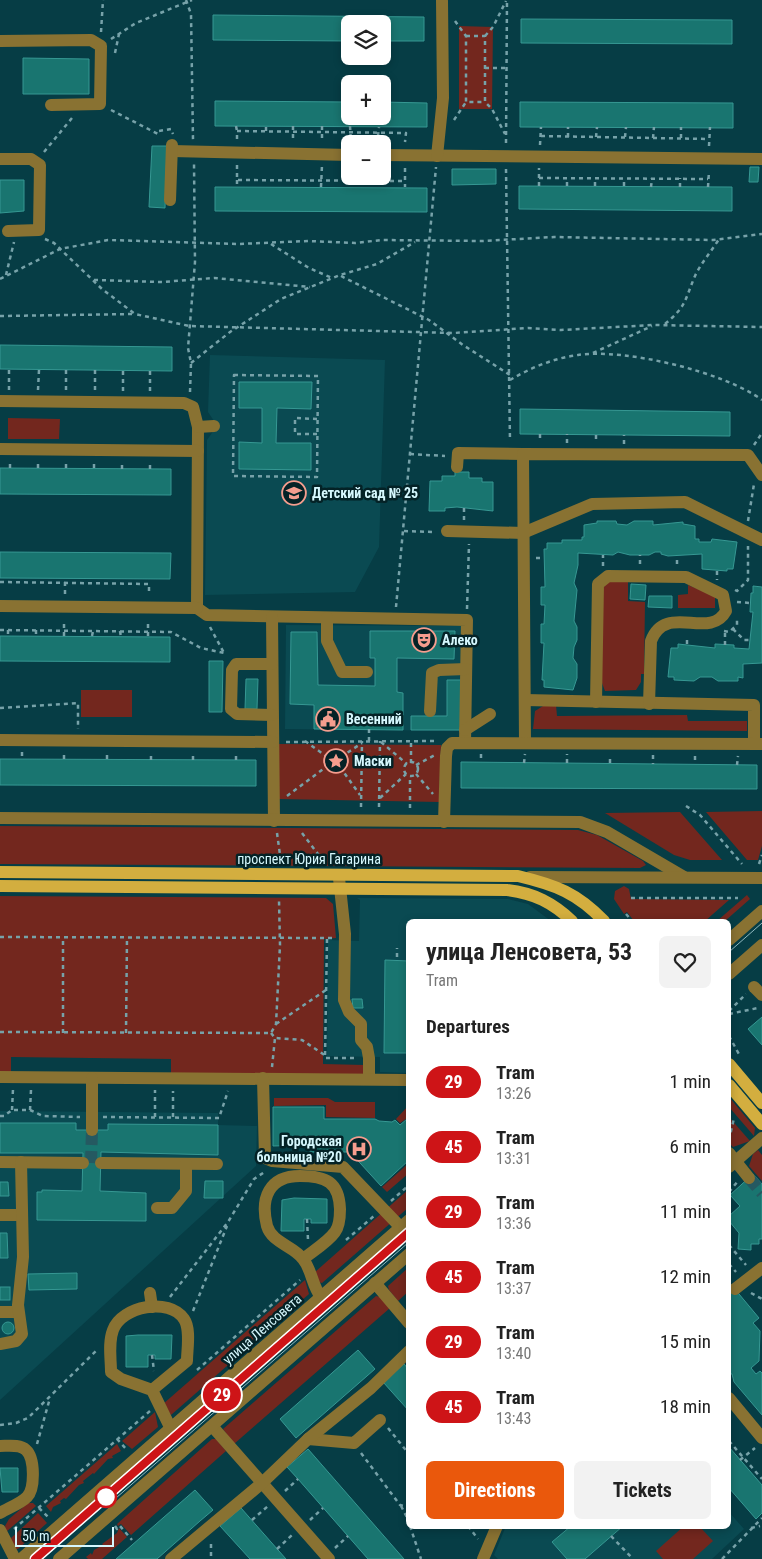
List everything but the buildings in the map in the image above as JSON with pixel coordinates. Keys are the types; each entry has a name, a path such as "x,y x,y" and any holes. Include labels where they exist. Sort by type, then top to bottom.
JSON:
{"main road":[{"name":"проспект Юрия Гагарина","path":"0,872 518,876 558,886 569,892 602,919"},
{"name":"проспект Юрия Гагарина","path":"0,886 519,891 547,901 570,919"},
{"path":"731,1066 762,1103"},
{"path":"731,1088 762,1124"}],"street":[{"path":"432,0 447,0"},
{"path":"437,156 443,98 442,1"},
{"path":"0,41 91,40 101,46 100,104 51,105"},
{"path":"170,200 172,147 194,152 341,155"},
{"path":"391,155 762,159"},
{"path":"0,159 36,161 40,165 39,230 12,231"},
{"path":"5,401 150,402 189,405 196,414 198,426 202,612"},
{"path":"198,426 214,426"},
{"path":"0,449 198,451"},
{"path":"457,467 458,453 748,455 760,472"},
{"path":"524,454 525,743"},
{"path":"447,531 523,533 592,504 685,502 762,540"},
{"path":"596,702 598,584 608,576 686,578 723,595 726,611 722,618 714,623 674,622 662,624 654,631 651,641 649,704"},
{"path":"0,606 149,608 272,617 467,620 465,743"},
{"path":"272,617 274,821"},
{"path":"327,618 327,641 342,672 367,672"},
{"path":"272,664 236,664 232,670 231,708 237,714 272,715"},
{"path":"430,710 432,673 447,669 466,669"},
{"path":"444,822 449,745 465,743 758,744 758,703 649,704 525,700"},
{"path":"465,730 490,714"},
{"path":"0,740 272,742"},
{"path":"0,818 580,822 607,832 684,877"},
{"path":"335,874 339,888 345,938 344,1000 349,1012 361,1024 361,1040 367,1047 369,1058 369,1079"},
{"path":"518,876 762,878"},
{"path":"731,938 762,911"},
{"path":"731,972 762,945"},
{"path":"0,1077 406,1080"},
{"path":"92,1078 92,1130"},
{"path":"267,1078 265,1158 272,1161 343,1167 382,1209 406,1228"},
{"path":"749,1178 731,1160 762,1138"},
{"path":"0,1162 79,1162 75,1176"},
{"path":"0,1344 16,1341 22,1334 18,1312 23,1257 21,1162"},
{"path":"110,1176 105,1163 217,1164"},
{"path":"157,1208 172,1208 186,1191 186,1164"},
{"path":"269,1169 272,1186"},
{"path":"288,1176 312,1176 327,1180 336,1188 339,1197 340,1214 336,1231 307,1255 279,1241 267,1226 266,1195 272,1186 288,1176"},
{"path":"0,1215 22,1215"},
{"name":"улица Ленсовета","path":"21,1559 321,1297 406,1228"},
{"path":"307,1255 309,1272 321,1297"},
{"path":"59,1559 406,1257"},
{"path":"735,1289 758,1272"},
{"path":"375,1283 406,1319"},
{"path":"150,1293 157,1307"},
{"path":"152,1390 187,1361 188,1326 178,1313 157,1307 140,1308 115,1326 110,1345 111,1372 121,1379 152,1390 170,1429"},
{"path":"0,1312 18,1312"},
{"path":"171,1559 261,1484 308,1439 370,1388 406,1354"},
{"path":"731,1401 759,1442"},
{"path":"308,1439 354,1443 380,1420"},
{"path":"212,1426 261,1484 329,1559"},
{"path":"0,1446 20,1447 27,1450 32,1458 32,1489 27,1497 0,1513"},
{"path":"483,1559 496,1529"},
{"path":"2,1534 15,1559"}],"path":[{"path":"101,46 102,0"},
{"path":"101,46 136,23 192,0"},
{"path":"506,0 493,27 485,36 485,102 492,110 506,135"},
{"path":"506,0 510,454"},
{"path":"186,1 191,14 195,242 188,348 191,363 189,405"},
{"path":"458,26 466,36 466,102 485,102"},
{"path":"466,36 485,36"},
{"path":"485,68 506,68"},
{"path":"36,161 84,104"},
{"path":"100,104 158,134 158,131 172,129 172,147"},
{"path":"236,126 237,131"},
{"path":"266,126 266,131"},
{"path":"350,126 350,135"},
{"path":"378,135 379,127"},
{"path":"406,127 406,132"},
{"path":"568,127 568,136"},
{"path":"596,137 597,127"},
{"path":"625,137 626,127"},
{"path":"654,127 654,138"},
{"path":"681,138 682,127"},
{"path":"541,136 709,139"},
{"path":"321,187 322,154"},
{"path":"395,619 422,316 431,240 437,156"},
{"path":"539,178 708,179"},
{"path":"567,178 567,186"},
{"path":"595,178 595,186"},
{"path":"624,178 624,186"},
{"path":"651,187 652,178"},
{"path":"680,178 680,187"},
{"path":"237,180 237,187"},
{"path":"264,180 264,187"},
{"path":"294,181 294,187"},
{"path":"405,182 405,188"},
{"path":"39,230 43,238 54,243 92,280 135,314"},
{"path":"7,275 12,255 12,231"},
{"path":"0,279 60,248 108,240 269,244 308,241 356,243 382,240 464,242 508,238 719,239 762,234"},
{"path":"664,325 675,316 689,296 695,276 719,239"},
{"path":"191,363 237,328 281,299 340,275 377,264 415,242"},
{"path":"269,244 309,268 333,278"},
{"path":"0,273 7,275"},
{"path":"340,275 422,316 510,374"},
{"path":"92,280 162,282 214,278 312,287"},
{"path":"0,316 135,314 189,326 446,333 510,329 546,328 561,330 653,325 762,327"},
{"path":"510,380 555,360 592,353 653,325"},
{"path":"592,353 654,361 703,372 745,388 762,400"},
{"path":"5,401 9,369"},
{"path":"38,370 38,401"},
{"path":"66,370 66,402"},
{"path":"94,402 95,370"},
{"path":"122,402 123,370"},
{"path":"150,371 150,402"},
{"path":"234,375 318,376 317,434 317,477 233,476 234,375"},
{"path":"317,434 295,434 295,418 318,419"},
{"path":"410,454 445,457 458,453"},
{"path":"715,631 725,632 737,625 737,591 748,580 748,513 760,472"},
{"path":"403,531 447,531"},
{"path":"467,620 469,532"},
{"path":"603,555 603,568 612,568"},
{"path":"640,556 640,568"},
{"path":"677,556 677,569"},
{"path":"36,583 37,578"},
{"path":"64,636 65,578"},
{"path":"93,578 93,583"},
{"path":"121,578 121,583"},
{"path":"148,636 149,579"},
{"path":"710,579 717,582"},
{"path":"0,582 149,584"},
{"path":"731,588 737,591"},
{"path":"737,602 750,602"},
{"path":"202,612 224,653 236,664"},
{"path":"733,629 744,640 750,640"},
{"path":"0,630 171,632 201,648 224,653"},
{"path":"8,630 8,636"},
{"path":"36,630 36,636"},
{"path":"92,636 93,631"},
{"path":"120,631 120,636"},
{"path":"687,631 687,644"},
{"path":"725,632 725,645"},
{"path":"0,708 78,703 77,741"},
{"path":"369,729 369,741"},
{"path":"305,741 330,759"},
{"path":"380,741 407,764"},
{"path":"379,807 380,741"},
{"path":"272,742 411,741 449,745"},
{"path":"411,741 411,763"},
{"path":"341,757 362,742"},
{"path":"361,807 362,742"},
{"path":"416,765 449,745"},
{"path":"330,759 336,755 341,757"},
{"path":"340,767 343,762 341,757"},
{"path":"330,759 330,764 334,768 340,767"},
{"path":"274,806 330,764"},
{"path":"416,765 407,764 404,769 406,774 410,776 416,774"},
{"path":"416,765 418,769 416,774"},
{"path":"340,767 361,796"},
{"path":"379,799 406,774"},
{"path":"416,774 444,808"},
{"path":"410,776 410,808"},
{"path":"686,806 700,815 742,864"},
{"path":"296,821 304,837 335,874"},
{"path":"760,864 762,855"},
{"path":"631,898 738,898"},
{"path":"626,914 630,919"},
{"path":"0,937 345,938"},
{"path":"63,938 63,1033"},
{"path":"126,1033 127,938"},
{"path":"326,938 326,1056"},
{"path":"276,1024 279,939"},
{"path":"397,948 397,957"},
{"path":"271,1033 276,1024 326,990"},
{"path":"731,1014 762,1007"},
{"path":"0,1032 271,1033"},
{"path":"271,1033 275,1038 302,1040 326,1056 325,1058 369,1058"},
{"path":"267,1078 275,1038"},
{"path":"12,1110 13,1088"},
{"path":"30,1110 31,1088"},
{"path":"155,1089 155,1117"},
{"path":"172,1117 173,1089"},
{"path":"0,1116 4,1116 12,1110 30,1110 43,1116 219,1118 229,1089"},
{"path":"731,1131 734,1118"},
{"path":"157,1307 228,1222 254,1179 269,1169"},
{"path":"345,1240 406,1188"},
{"path":"307,1219 307,1255"},
{"path":"188,1326 228,1222"},
{"path":"731,1248 758,1272"},
{"path":"194,1373 309,1272"},
{"path":"0,1424 24,1422 102,1346 110,1345"},
{"path":"32,1458 50,1397"},
{"path":"2,1534 158,1404"},
{"path":"740,1460 759,1442"},
{"path":"354,1443 406,1516"},
{"path":"731,1443 762,1479"},
{"path":"400,1505 406,1506"},
{"path":"722,1559 762,1518"},
{"path":"751,1528 760,1526"},
{"path":"411,1529 421,1559"},
{"path":"612,1536 633,1559"}],"shaded area":[{"path":"459,26 493,27 492,109 459,109"},
{"name":"Детский сад № 25","path":"210,355 385,360 379,547 355,592 205,595 207,440 214,430 214,421 208,412"},
{"path":"8,418 60,419 59,439 8,439"},
{"path":"628,581 628,601 645,602 644,674 641,674 641,682 636,690 605,691 602,683 602,589 608,582"},
{"path":"688,585 715,596 715,608 678,608 678,595 688,594"},
{"path":"286,625 471,626 470,731 285,729"},
{"path":"81,690 132,690 132,717 81,717"},
{"path":"556,705 557,716 687,715 688,721 747,721 747,731 533,729 535,711 543,706"},
{"path":"278,744 441,745 439,802 278,799"},
{"path":"762,811 762,846 758,860 747,860 706,812"},
{"path":"680,812 722,860 690,860 674,855 605,813"},
{"path":"0,826 578,830 597,835 643,861 646,865 640,868 0,864"},
{"path":"624,886 629,889 631,899 729,900 707,919 632,919 627,912 624,914 614,899 615,891"},
{"path":"747,895 750,899 727,919 719,919"},
{"path":"0,896 326,898 333,904 336,938 324,939 323,1064 365,1065 365,1075 171,1073 171,1059 11,1057 11,1072 0,1072"},
{"path":"357,898 508,899 528,904 548,919 406,919 406,1073 380,1072 380,1057 327,1056 328,940 359,941 360,900"},
{"path":"274,1098 328,1098 335,1102 375,1102 375,1118 326,1117 326,1105 274,1106"},
{"path":"731,1099 755,1128 754,1136 731,1109"},
{"path":"406,1108 406,1119 400,1123 396,1119"},
{"path":"0,1111 218,1113 218,1125 257,1126 256,1166 0,1400"},
{"path":"731,1119 750,1141 733,1147 731,1145"},
{"path":"758,1150 762,1155 762,1181 749,1166 753,1154"},
{"path":"406,1166 406,1176 387,1192 382,1187"},
{"path":"406,1192 406,1210 322,1283 318,1282 315,1272"},
{"path":"406,1270 406,1294 398,1301 388,1286"},
{"path":"305,1280 309,1294 171,1415 163,1404"},
{"path":"376,1296 380,1297 390,1308 234,1444 223,1429"},
{"path":"155,1412 158,1427 132,1449 122,1441"},
{"path":"212,1439 216,1439 226,1451 131,1535 121,1524 118,1526 117,1524"},
{"path":"117,1444 121,1451 112,1456 113,1458 108,1459 66,1499 64,1498 60,1501 61,1503 53,1507 51,1512 46,1506"},
{"path":"28,1503 33,1503 36,1506 6,1532 5,1526 9,1519"},
{"path":"38,1513 47,1523 18,1549 15,1549 10,1539"},
{"path":"731,1514 744,1529 712,1559 498,1559 494,1555 505,1529 731,1529"},
{"path":"119,1528 127,1537 102,1559 88,1559 86,1557 91,1553 92,1555 94,1550 117,1533"},
{"path":"681,1529 702,1529 713,1541 693,1559 663,1559 656,1551"}],"tunnel":[{"path":"91,1163 92,1130"},
{"path":"749,1178 762,1193"}],"tram line":[{"path":"731,950 762,923"},
{"path":"35,1559 406,1235"},
{"name":"29","path":"35,1559 406,1235"},
{"path":"116,1498 406,1245"}],"place":[{"name":"Детский сад № 25","path":"294,493"},
{"name":"Алеко","path":"424,640"},
{"name":"Весенний","path":"328,719"},
{"name":"Маски","path":"336,761"},
{"name":"Городская больница №20","path":"359,1149"}]}
